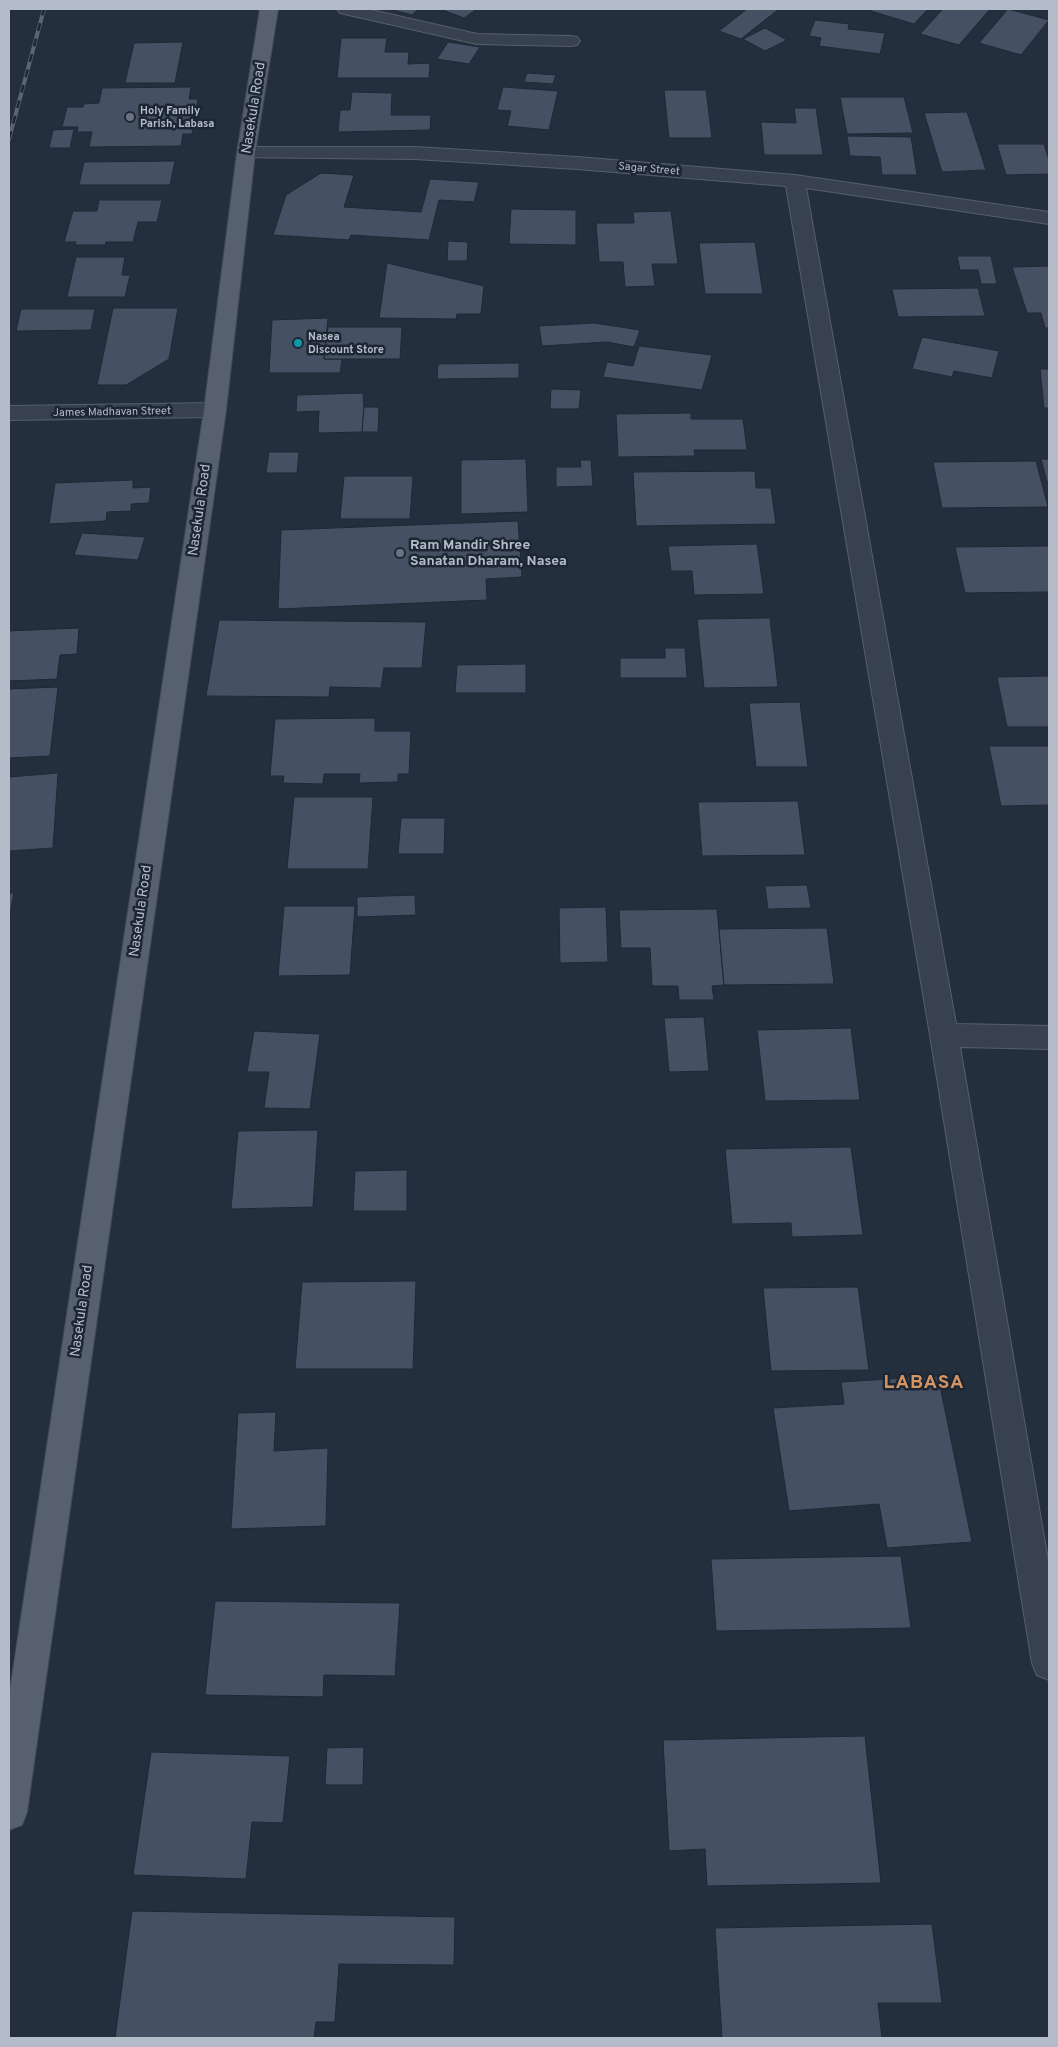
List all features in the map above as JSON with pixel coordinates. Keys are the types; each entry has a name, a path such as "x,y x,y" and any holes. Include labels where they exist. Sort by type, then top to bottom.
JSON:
{"main road":[{"name":"Nasekula Road","path":"9,1812 215,410 246,153 269,9"}],"street":[{"path":"346,9 477,39 571,41"},
{"name":"Sagar Street","path":"246,153 415,153 577,162 795,181 1049,218"},
{"path":"795,181 944,1035 1049,1663"},
{"name":"James Madhavan Street","path":"9,413 215,410"},
{"path":"944,1035 1049,1037"}],"building":[{"path":"389,9 418,9 412,15"},
{"path":"440,9 477,9 464,18"},
{"path":"747,9 779,9 741,39 719,31"},
{"path":"873,9 928,9 914,24 871,11"},
{"path":"943,9 990,9 959,45 920,34"},
{"path":"1008,9 1049,20 1021,55 979,43"},
{"path":"815,20 849,24 848,29 885,33 880,54 819,46 821,38 809,36"},
{"path":"765,28 787,40 765,51 743,39"},
{"path":"341,38 387,38 385,52 409,52 408,64 430,63 429,78 337,78"},
{"path":"183,42 175,83 125,83 134,43"},
{"path":"448,42 480,47 469,64 437,59"},
{"path":"527,73 556,75 553,84 524,82"},
{"name":"Holy Family Parish, Labasa","path":"191,87 189,99 198,99 192,134 183,134 181,146 89,147 92,132 77,132 78,127 62,127 67,107 83,107 84,104 99,103 102,88"},
{"path":"503,87 558,91 549,130 507,126 511,111 497,110"},
{"path":"664,90 706,90 712,138 669,138"},
{"path":"352,92 392,93 391,115 431,115 430,130 338,132 340,110 350,110"},
{"path":"840,97 904,97 913,133 847,134"},
{"path":"794,108 816,108 823,155 764,155 761,122 796,123"},
{"path":"967,112 986,170 942,172 924,113"},
{"path":"74,129 70,148 49,148 53,130"},
{"path":"847,136 911,137 917,175 882,175 880,157 850,156"},
{"path":"997,144 1044,144 1049,160 1049,174 1006,175"},
{"path":"175,161 170,185 79,185 84,162"},
{"path":"321,173 354,175 344,207 421,212 430,179 479,182 474,202 439,200 429,240 351,235 349,240 273,235 286,195"},
{"path":"99,200 162,200 157,222 138,222 133,242 106,242 105,245 75,245 76,242 64,242 73,211 97,211"},
{"path":"511,209 576,210 576,245 509,244"},
{"path":"671,211 678,264 652,264 655,286 625,287 623,262 599,262 596,223 634,223 633,212"},
{"path":"448,241 468,242 467,261 447,261"},
{"path":"755,242 763,294 705,294 699,243"},
{"path":"957,256 991,256 997,284 981,284 978,270 960,270"},
{"path":"76,257 125,257 122,275 130,275 125,297 67,297"},
{"path":"387,263 484,286 481,314 457,314 456,319 379,318"},
{"path":"1049,266 1049,328 1045,328 1041,313 1027,313 1012,267"},
{"path":"978,288 985,316 898,317 892,289"},
{"path":"113,308 178,308 169,359 126,385 97,385"},
{"path":"21,309 95,309 91,330 16,331"},
{"name":"Nasea Discount Store","path":"328,318 324,359 342,359 340,373 269,373 272,320"},
{"path":"594,323 640,330 634,347 607,342 542,346 539,326"},
{"path":"328,327 402,327 400,359 324,359"},
{"path":"922,337 999,351 992,378 954,371 952,377 912,369"},
{"path":"639,346 712,355 702,390 603,377 607,362 633,366"},
{"path":"519,363 519,378 437,379 438,364"},
{"path":"1040,369 1049,369 1049,408 1044,408"},
{"path":"551,389 581,390 579,409 550,409"},
{"path":"363,393 362,432 318,433 319,411 296,412 297,395"},
{"path":"364,407 379,407 378,432 362,432"},
{"path":"691,413 691,419 743,419 747,450 694,450 695,456 618,457 616,414"},
{"path":"269,452 299,452 297,473 266,473"},
{"path":"526,459 528,512 461,514 461,460"},
{"path":"1041,459 1049,459 1049,482 1047,482"},
{"path":"580,460 591,460 593,486 556,487 556,467 581,467"},
{"path":"1036,461 1048,507 942,508 933,462"},
{"path":"755,471 756,488 771,488 776,524 636,526 633,472"},
{"path":"344,476 413,476 410,519 340,519"},
{"path":"133,480 133,488 151,487 149,503 131,504 131,511 107,512 106,521 49,524 55,483"},
{"name":"Ram Mandir Shree Sanatan Dharam, Nasea","path":"518,521 522,577 486,579 487,600 278,609 281,530"},
{"path":"82,533 145,537 138,560 74,555"},
{"path":"757,544 764,594 694,595 692,571 671,571 668,546"},
{"path":"1049,546 1049,592 965,593 955,547"},
{"path":"770,618 778,687 704,688 697,619"},
{"path":"219,620 426,622 422,668 384,668 381,688 330,687 329,697 206,696"},
{"path":"79,628 77,654 60,655 57,679 9,681 9,631"},
{"path":"665,648 685,648 687,678 620,678 620,658 665,658"},
{"path":"526,664 526,693 455,693 457,665"},
{"path":"1049,676 1049,727 1007,727 997,677"},
{"path":"58,687 50,756 9,758 9,689"},
{"path":"800,702 808,767 756,767 749,703"},
{"path":"375,718 375,731 411,731 409,774 398,774 398,782 359,783 360,774 324,774 323,784 283,783 284,776 270,776 275,719"},
{"path":"989,746 1049,746 1049,805 1001,806"},
{"path":"58,773 53,848 9,851 9,777"},
{"path":"294,797 373,797 368,869 287,869"},
{"path":"798,801 805,855 702,856 698,802"},
{"path":"401,818 445,818 444,854 398,854"},
{"path":"807,885 811,908 768,909 765,886"},
{"path":"9,893 14,893 9,919"},
{"path":"415,895 416,915 357,917 357,897"},
{"path":"284,906 355,906 350,975 278,976"},
{"path":"606,907 608,962 560,963 559,908"},
{"path":"717,909 724,985 712,986 714,1000 679,1000 678,986 652,986 650,948 621,948 619,910"},
{"path":"827,928 834,984 724,985 719,929"},
{"path":"704,1017 709,1071 669,1072 664,1018"},
{"path":"851,1028 860,1100 765,1101 757,1030"},
{"path":"254,1031 320,1034 310,1109 264,1108 269,1072 247,1072"},
{"path":"318,1130 313,1207 231,1209 238,1131"},
{"path":"851,1147 863,1235 792,1237 791,1223 732,1224 725,1149"},
{"path":"407,1170 407,1211 353,1211 355,1171"},
{"path":"416,1281 413,1369 295,1369 302,1282"},
{"path":"858,1287 869,1370 771,1371 763,1288"},
{"path":"938,1376 972,1542 887,1548 879,1504 789,1511 773,1408 844,1404 841,1382"},
{"path":"276,1412 274,1451 328,1448 326,1526 231,1529 238,1413"},
{"path":"901,1556 911,1628 716,1631 711,1559"},
{"path":"215,1601 400,1603 395,1676 324,1675 323,1697 205,1695"},
{"path":"865,1736 881,1883 707,1886 705,1849 669,1851 663,1740"},
{"path":"364,1747 363,1785 325,1785 327,1748"},
{"path":"151,1752 290,1756 283,1823 252,1822 246,1879 133,1875"},
{"path":"132,1911 455,1917 454,1965 339,1964 335,2022 316,2022 314,2038 115,2038"},
{"path":"932,1924 942,2003 878,2003 882,2038 722,2038 715,1928"}],"railway":[{"path":"9,139 44,9"}],"place":[{"name":"Holy Family Parish, Labasa","path":"130,117"},
{"name":"Nasea Discount Store","path":"298,343"},
{"name":"Ram Mandir Shree Sanatan Dharam, Nasea","path":"400,553"}],"district":[{"name":"LABASA","path":"924,1383"}]}
